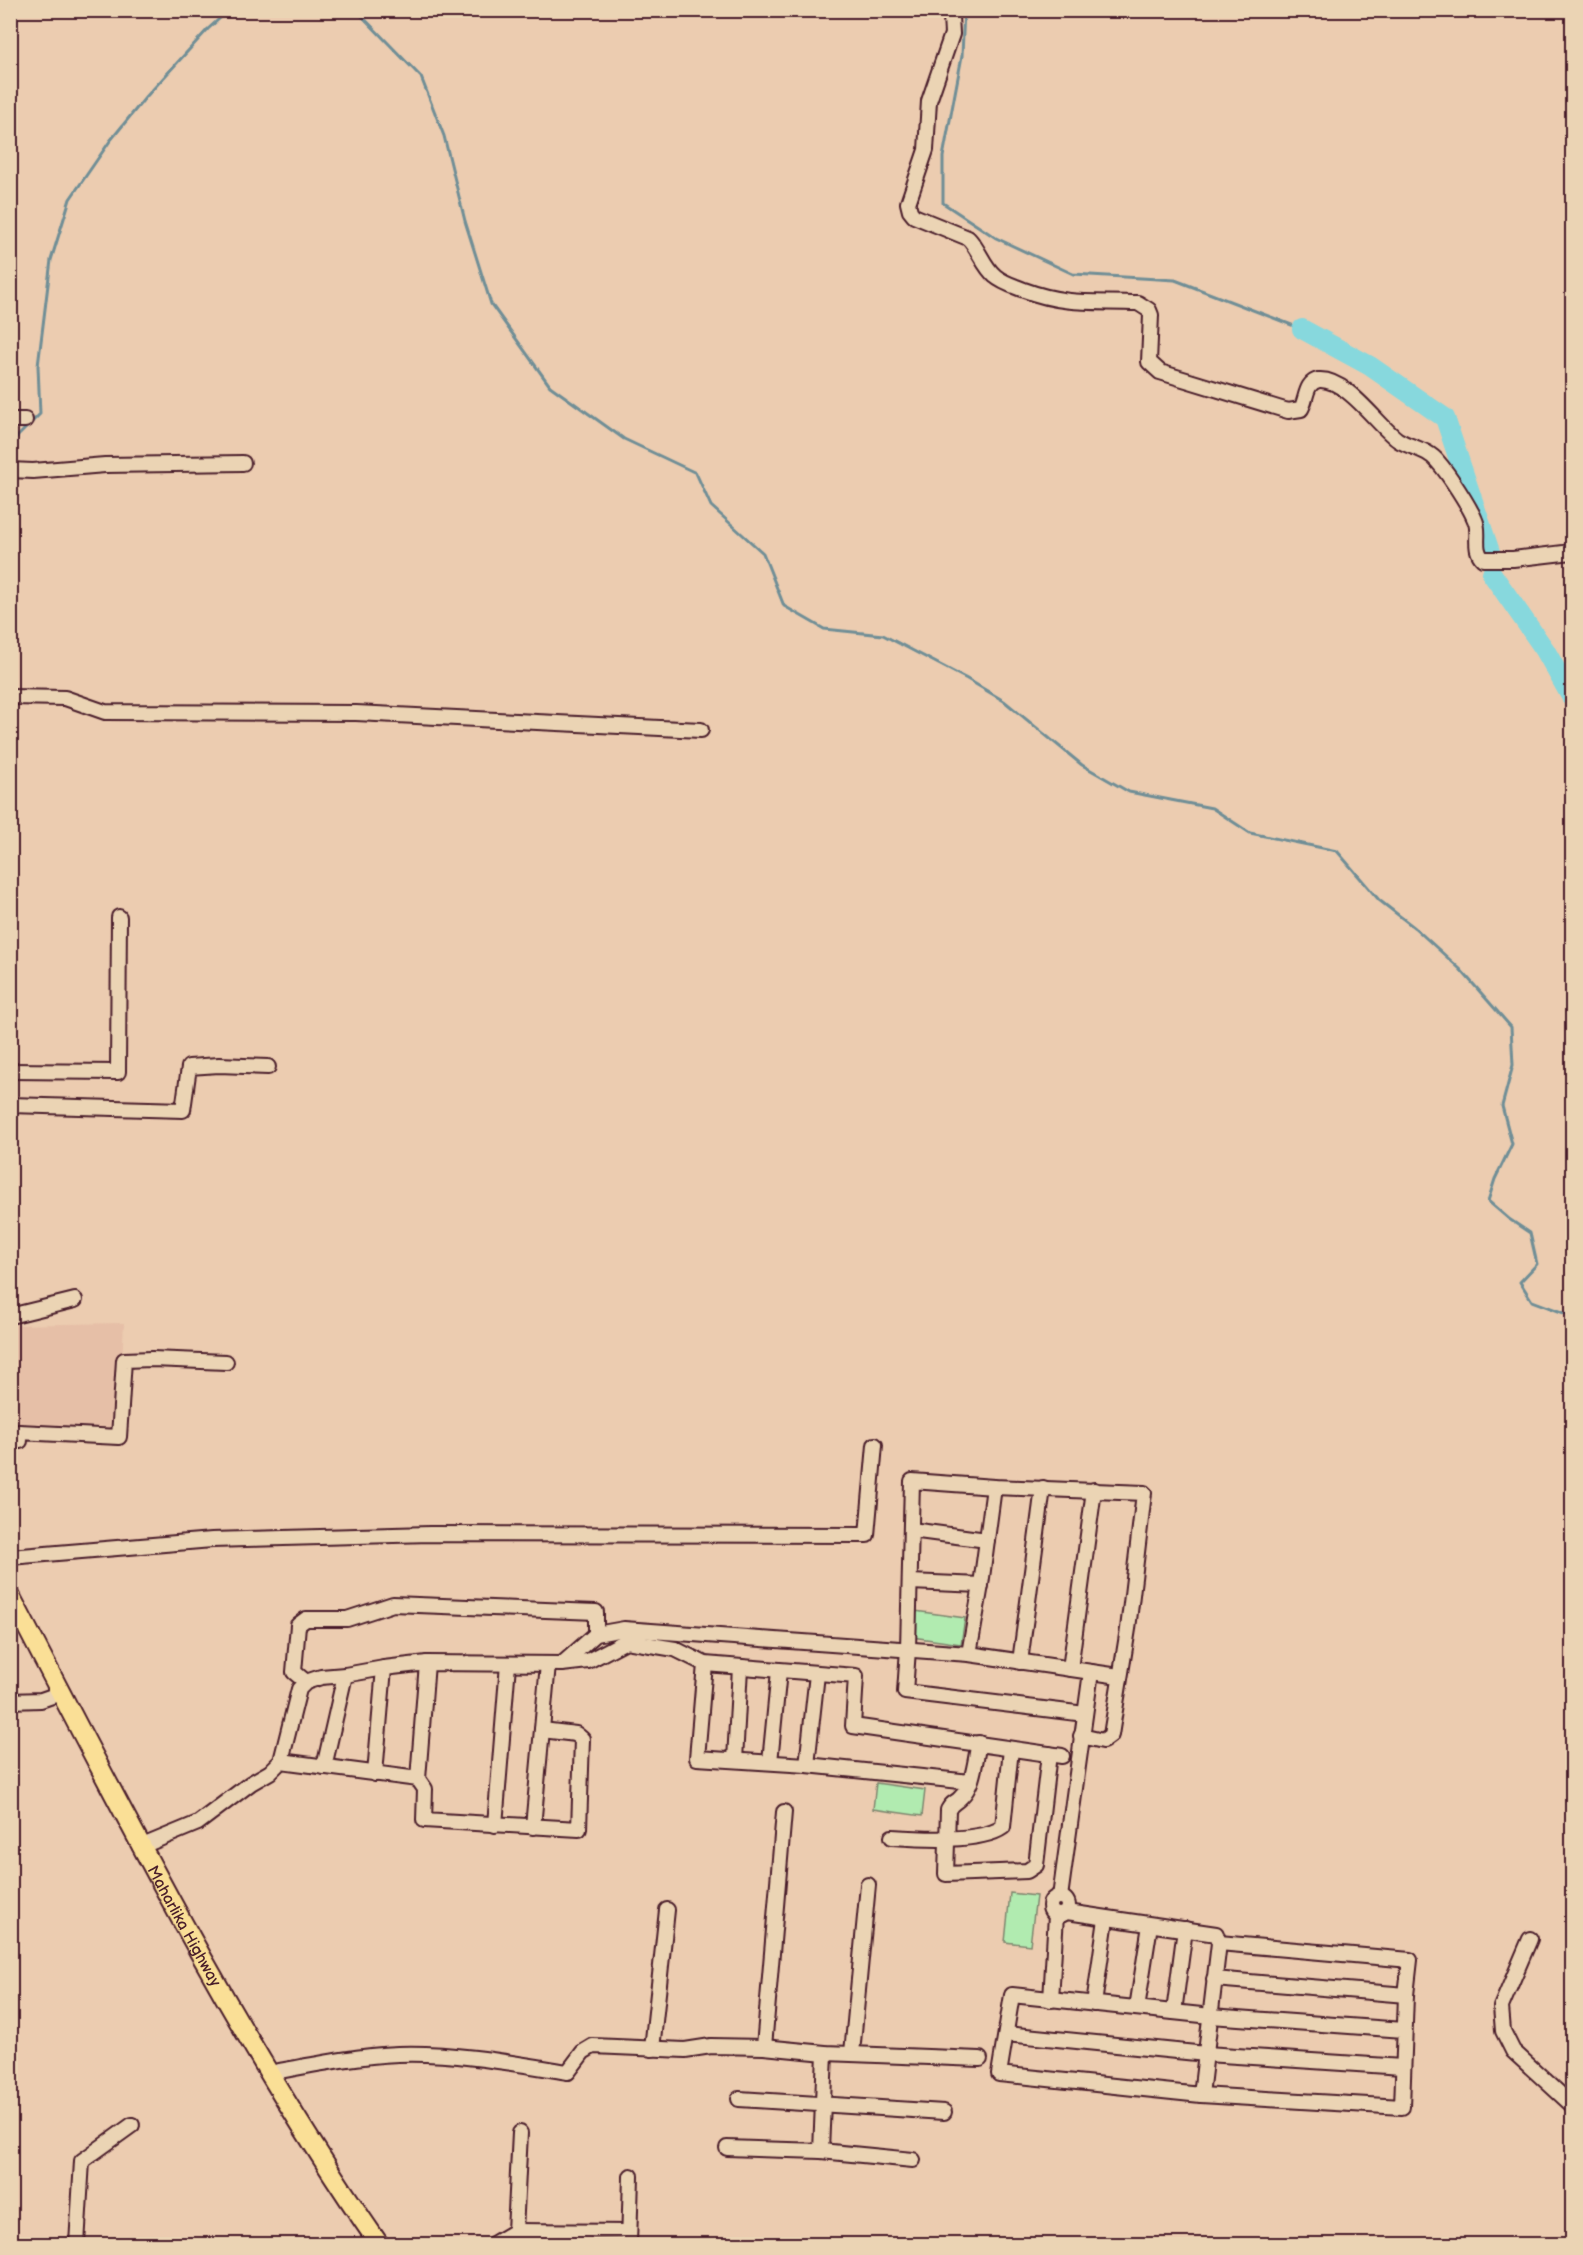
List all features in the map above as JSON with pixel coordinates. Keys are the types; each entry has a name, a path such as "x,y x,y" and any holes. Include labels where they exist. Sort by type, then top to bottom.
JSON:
{"highway":[{"name":"Maharlika Highway","path":"10,1595 140,1847 225,2000 379,2244"}],"street":[{"path":"946,10 951,16 952,34 929,101 926,150 909,203 910,211 914,216 968,238 975,245 987,268 1004,282 1047,298 1077,303 1138,303 1145,306 1151,315 1149,362 1160,372 1288,411 1301,409 1308,386 1312,382 1327,381 1337,386 1357,400 1398,440 1423,450 1438,461 1476,521 1478,552 1483,559 1513,559 1572,552"},
{"path":"10,420 26,420"},
{"path":"10,470 33,471 105,465 243,463"},
{"path":"10,697 65,698 105,712 356,713 701,730"},
{"path":"10,1071 118,1072 119,917"},
{"path":"10,1105 183,1110 189,1067 219,1065 268,1067"},
{"path":"10,1316 75,1300"},
{"path":"10,1442 20,1441 19,1432 119,1437 124,1360 226,1362"},
{"path":"10,1557 212,1540 430,1534 867,1534 875,1445"},
{"path":"1081,1736 1103,1741 1111,1736 1128,1629 1144,1493 912,1481 905,1692 1085,1714"},
{"path":"969,1654 994,1487"},
{"path":"1020,1662 1043,1488"},
{"path":"1070,1669 1094,1490"},
{"path":"911,1530 987,1540"},
{"path":"910,1582 981,1585"},
{"path":"306,1682 294,1672 298,1625 306,1620 347,1619 393,1604 596,1612 596,1634"},
{"path":"533,1827 542,1730 555,1664 596,1634 624,1629 908,1649 969,1654 1119,1676"},
{"path":"140,1847 198,1822 251,1783 270,1772 281,1761 299,1689 306,1682 321,1677 345,1676 384,1668 427,1664 555,1664 588,1661 626,1641 675,1649 705,1664 856,1676 853,1726 978,1743 1055,1755 1036,1865 1027,1871 946,1874 948,1810 952,1802 962,1797 970,1782 978,1743"},
{"path":"427,1664 418,1779 425,1789 424,1820 579,1829 582,1739 576,1734 542,1730"},
{"path":"495,1825 508,1664"},
{"path":"705,1664 697,1758 807,1765 970,1782"},
{"path":"735,1760 740,1667"},
{"path":"375,1774 384,1668"},
{"path":"770,1762 779,1671"},
{"path":"1091,1672 1060,1897 1054,1899 1050,1905 1051,1911 1216,1934 1219,1943 1201,2095"},
{"path":"807,1765 817,1674"},
{"path":"324,1767 345,1676"},
{"path":"10,1701 41,1700 61,1693"},
{"path":"892,1838 948,1839 995,1833 1003,1827 1011,1749"},
{"path":"281,1761 418,1779"},
{"path":"764,2047 784,1812"},
{"path":"852,2053 868,1885"},
{"path":"652,2049 668,1910"},
{"path":"1051,2000 1061,1913"},
{"path":"1094,2004 1106,1919"},
{"path":"1137,2008 1150,1924"},
{"path":"1174,2012 1185,1929"},
{"path":"1530,1939 1501,2007 1503,2031 1513,2051 1572,2105"},
{"path":"1219,1943 1410,1960 1404,2030 1402,2107 1201,2095 999,2074 1012,1995 1211,2016 1404,2030"},
{"path":"1214,1979 1406,1995"},
{"path":"1006,2034 1206,2054 1402,2067"},
{"path":"269,2073 342,2060 398,2054 479,2059 568,2072 583,2052 593,2046 685,2050 711,2046 764,2047 825,2053 980,2059"},
{"path":"821,2151 825,2053"},
{"path":"739,2099 944,2112"},
{"path":"77,2244 82,2161 132,2125"},
{"path":"515,2231 520,2133"},
{"path":"727,2148 821,2151 913,2160"},
{"path":"494,2244 515,2231 629,2238 631,2176"}],"shaded area":[{"path":"124,1323 118,1436 17,1431 12,1390 10,1325"}],"green space":[{"path":"915,1611 965,1618 961,1644 912,1637"},
{"path":"876,1783 925,1790 922,1816 873,1809"},
{"path":"1010,1893 1036,1896 1030,1945 1005,1942"}],"waterway":[{"path":"10,444 40,414 38,366 51,260 70,199 110,141 145,98 208,29 229,10"},
{"path":"356,10 421,77 444,136 465,221 491,304 550,386 624,439 696,473 711,506 763,553 784,606 824,629 883,635 967,679 1004,701 1082,765 1129,792 1212,808 1250,833 1337,851 1379,900 1415,928 1460,969 1511,1027 1513,1065 1502,1106 1512,1144 1495,1179 1488,1201 1530,1233 1537,1264 1520,1282 1532,1301 1572,1316"},
{"path":"964,10 962,56 943,157 943,203 996,238 1073,274 1175,280 1302,329"},
{"path":"1302,329 1370,366 1445,418 1490,552"},
{"path":"1492,574 1545,650 1572,698"}]}
